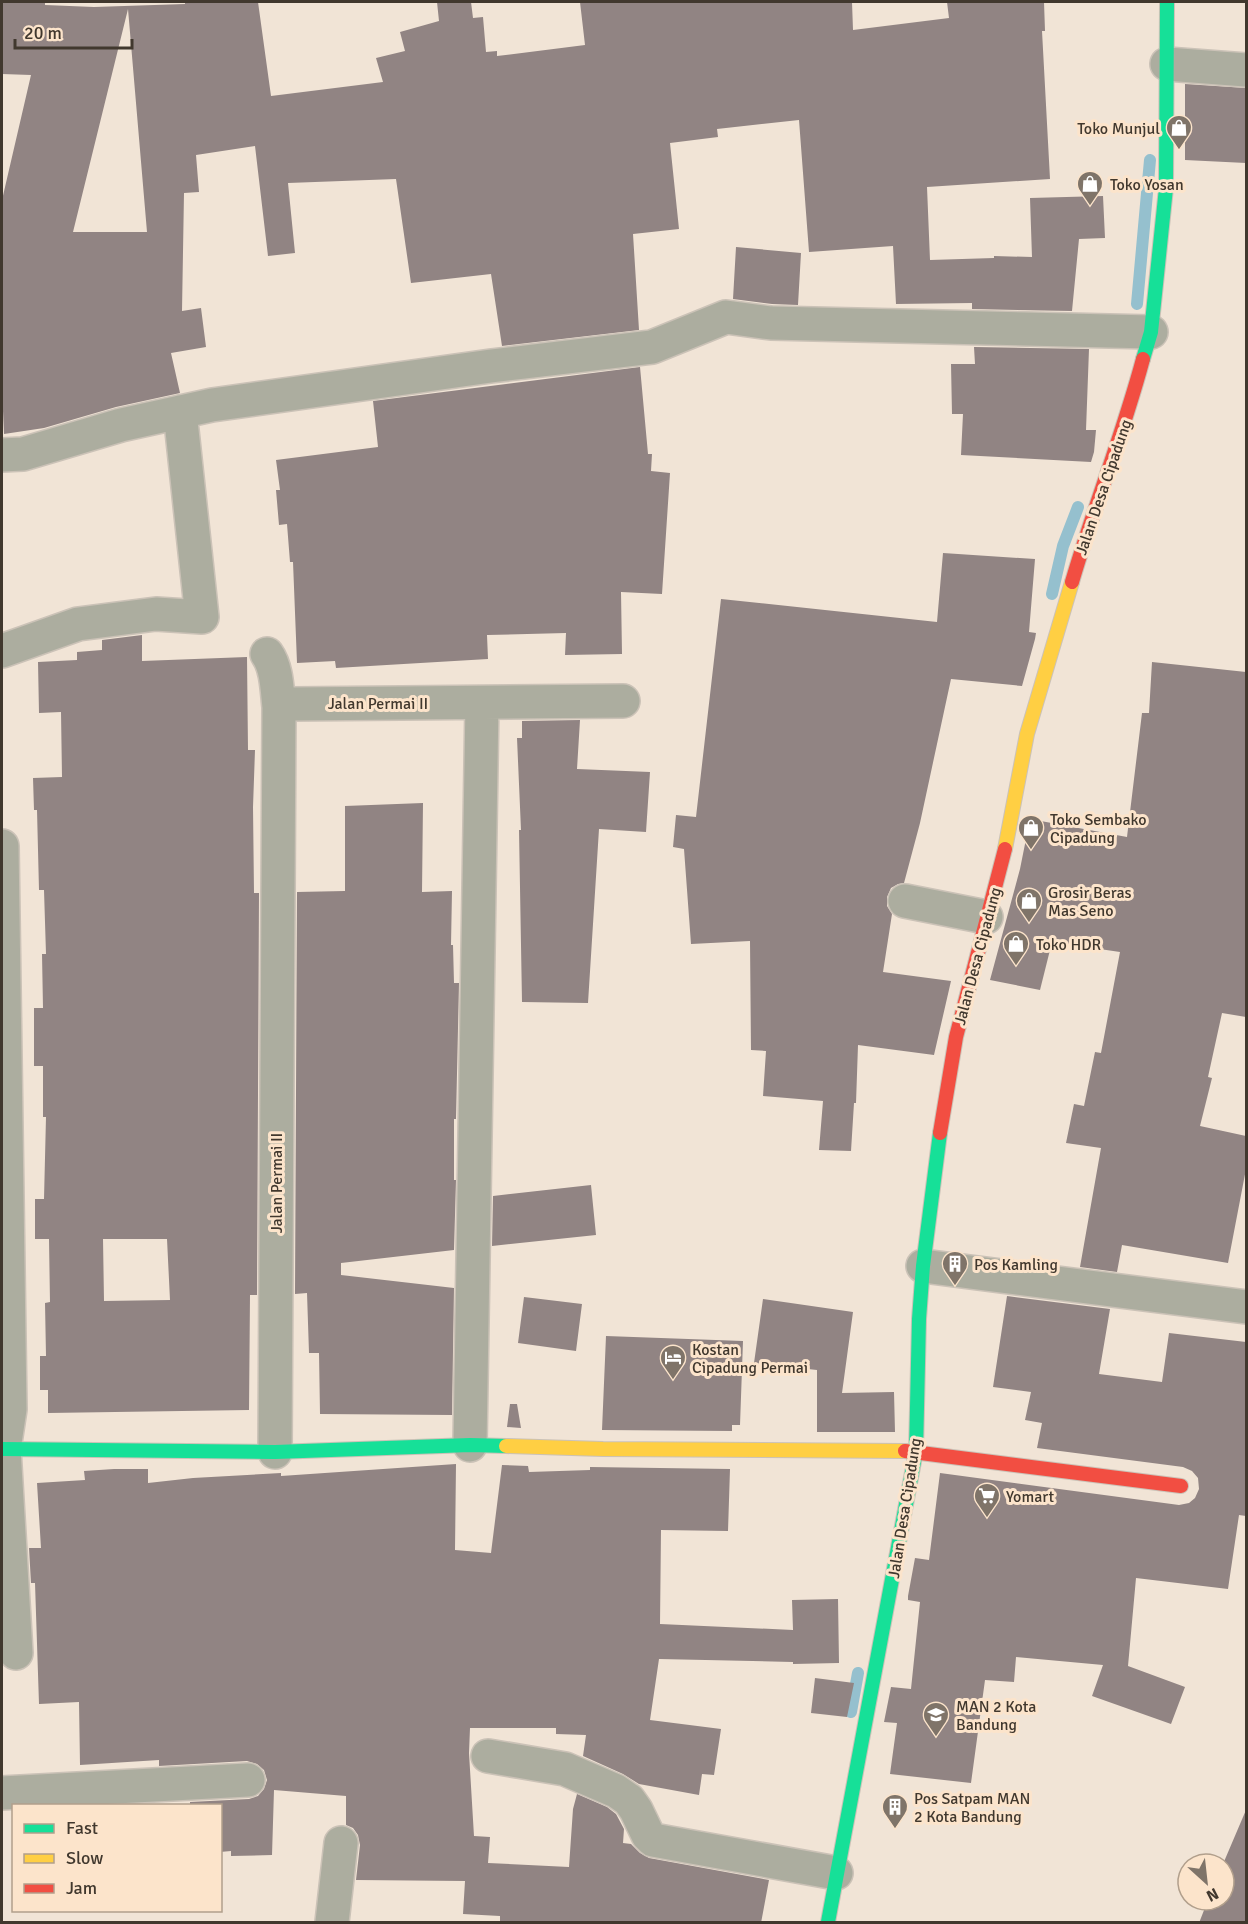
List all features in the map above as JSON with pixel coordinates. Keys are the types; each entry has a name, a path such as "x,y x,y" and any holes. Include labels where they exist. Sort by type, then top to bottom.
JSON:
{"street":[{"name":"Jalan Desa Cipadung","path":"828,1923 916,1451 919,1320 923,1266 935,1166 956,1037 986,917 1002,864 1027,734 1085,537 1133,396 1150,332 1166,188 1167,2"},
{"path":"1167,64 1246,70"},
{"path":"2,455 23,454 121,425 180,412 306,391 652,347 726,317 771,323 1150,332"},
{"path":"2,651 78,624 156,614 202,617 180,412"},
{"path":"267,654 274,670 279,706"},
{"name":"Jalan Permai II","path":"275,1452 279,706 292,704 623,701"},
{"path":"470,1445 482,703"},
{"path":"2,846 10,1409 3,1449 16,1653"},
{"path":"905,901 986,917"},
{"path":"923,1266 1246,1307"},
{"path":"3,1449 275,1452 470,1445 603,1449 916,1451 1181,1486"},
{"path":"488,1756 565,1769 616,1791 636,1810 648,1835 653,1840 836,1873"},
{"path":"2,1793 248,1780"},
{"path":"332,1923 341,1843"}],"building":[{"path":"2,2 45,2 45,5 94,7 185,4 185,2 258,2 271,96 383,82 376,58 405,51 400,32 439,21 437,2 471,2 473,18 483,17 486,52 497,51 497,56 585,45 580,2 852,2 853,30 949,18 947,2 1044,2 1045,31 1042,31 1050,179 927,187 930,260 994,258 994,256 1032,257 1030,198 1103,196 1105,238 1079,239 1072,311 972,309 972,303 896,304 893,246 809,252 799,120 717,129 718,137 670,143 679,229 633,234 639,330 502,346 491,274 411,283 396,179 288,183 295,253 268,256 255,146 196,155 199,192 184,193 182,311 201,308 206,347 171,353 180,393 116,407 44,428 4,434 2,200 31,75 2,74","holes":["128,9 147,232 73,232"]},
{"path":"1185,84 1246,88 1246,163 1185,160"},
{"path":"736,247 801,253 798,305 733,299"},
{"path":"974,347 1089,349 1086,430 1096,430 1091,462 961,455 963,414 952,414 951,364 975,364"},
{"path":"640,367 648,454 652,454 651,471 670,473 662,594 621,592 622,654 565,655 566,633 487,635 488,659 336,668 335,661 297,663 293,562 290,562 287,524 279,525 276,490 280,490 276,460 378,447 373,401"},
{"path":"943,553 1035,559 1029,632 1036,633 1035,639 1022,686 951,679 920,823 904,883 891,888 887,897 887,906 892,914 883,972 951,981 934,1055 858,1045 856,1103 854,1103 851,1151 819,1150 823,1101 763,1096 766,1051 751,1050 750,941 691,944 684,849 673,847 676,815 696,817 721,599 937,622"},
{"path":"142,635 142,661 247,657 248,750 255,750 254,893 259,893 257,1295 250,1295 249,1410 48,1413 48,1390 40,1390 40,1356 46,1356 45,1303 50,1302 49,1239 35,1239 35,1199 44,1199 46,1117 43,1117 43,1066 34,1066 34,1008 43,1008 42,954 46,954 44,890 39,890 37,810 34,810 33,778 62,777 61,712 39,713 38,662 77,660 77,652 102,650 102,640","holes":["103,1239 167,1239 170,1300 104,1301"]},
{"path":"1152,662 1246,672 1246,1017 1222,1013 1208,1077 1212,1078 1200,1126 1246,1136 1246,1169 1228,1263 1122,1245 1117,1272 1080,1267 1101,1148 1066,1143 1074,1104 1084,1106 1095,1052 1101,1053 1120,952 1052,942 1040,990 990,980 1020,869 1030,819 1127,837 1142,713 1149,713"},
{"path":"580,720 577,769 650,772 646,832 599,829 588,1003 522,1002 519,830 521,830 517,738 522,738 522,721"},
{"path":"423,803 422,892 452,891 451,945 453,945 454,983 459,983 456,1119 454,1119 454,1180 456,1180 454,1250 341,1263 341,1275 454,1288 452,1415 320,1414 319,1353 309,1353 307,1293 295,1294 297,892 345,891 345,806"},
{"path":"591,1185 596,1235 492,1246 493,1196"},
{"path":"1007,1296 1110,1309 1099,1374 1162,1382 1169,1333 1246,1342 1246,1516 1239,1515 1228,1589 1136,1578 1128,1666 1185,1687 1171,1724 1092,1696 1103,1665 1016,1657 1014,1682 985,1680 971,1783 890,1774 897,1723 884,1722 891,1687 911,1689 920,1602 908,1600 908,1596 915,1558 929,1560 940,1473 1179,1505 1189,1503 1195,1498 1199,1489 1198,1478 1192,1471 1183,1467 1037,1448 1042,1423 1025,1420 1031,1392 993,1387"},
{"path":"524,1297 582,1304 576,1351 518,1343"},
{"path":"763,1299 853,1312 842,1393 894,1392 895,1432 817,1432 817,1370 754,1363"},
{"name":"Kostan Cipadung Permai","path":"606,1336 743,1341 740,1425 732,1425 732,1431 602,1430"},
{"path":"510,1404 517,1404 521,1428 507,1427"},
{"path":"456,1464 455,1550 491,1553 502,1465 528,1466 529,1472 590,1470 590,1467 730,1469 728,1531 661,1530 660,1624 793,1630 792,1600 838,1599 839,1663 793,1664 793,1662 659,1659 650,1720 721,1729 714,1775 702,1774 699,1795 639,1784 583,1756 586,1735 556,1734 556,1728 470,1728 469,1753 474,1836 490,1837 488,1863 569,1867 573,1809 577,1794 607,1807 616,1814 624,1829 623,1843 631,1844 649,1858 769,1880 761,1923 500,1923 500,1916 463,1914 465,1881 356,1880 360,1845 358,1835 353,1828 346,1825 346,1796 274,1790 272,1855 231,1856 231,1851 222,1852 222,1804 190,1804 190,1802 249,1799 258,1796 267,1780 264,1770 257,1764 247,1761 159,1766 159,1760 80,1765 79,1702 39,1704 35,1583 31,1583 29,1548 41,1548 37,1483 85,1480 84,1471 114,1469 148,1469 148,1483 281,1473 281,1476"},
{"path":"815,1678 854,1683 847,1717 811,1713"},
{"path":"1246,1810 1246,1923 1199,1923 1203,1912 1236,1912 1236,1852 1228,1852"}],"waterway":[{"path":"1137,304 1150,160"},
{"path":"1052,594 1063,546 1078,507"},
{"path":"851,1712 858,1673"}],"traffic: fast":[{"path":"1143,359 1151,332 1166,188 1167,2"},
{"path":"828,1922 916,1451 919,1319 923,1266 940,1133"},
{"path":"2,1449 275,1452 470,1445 506,1446"}],"traffic: slow":[{"path":"1005,849 1027,734 1072,582"},
{"path":"506,1446 905,1451"}],"traffic: jam":[{"path":"1072,582 1143,359"},
{"path":"940,1133 956,1037 1005,849"},
{"path":"905,1451 1181,1486"}],"place":[{"name":"Toko Munjul","path":"1179,151"},
{"name":"Toko Yosan","path":"1090,207"},
{"name":"Toko Sembako Cipadung","path":"1031,851"},
{"name":"Grosir Beras Mas Seno","path":"1029,924"},
{"name":"Toko HDR","path":"1016,967"},
{"name":"Pos Kamling","path":"955,1287"},
{"name":"Kostan Cipadung Permai","path":"673,1381"},
{"name":"Yomart","path":"987,1519"},
{"name":"MAN 2 Kota Bandung","path":"936,1738"},
{"name":"Pos Satpam MAN 2 Kota Bandung","path":"895,1830"}]}
